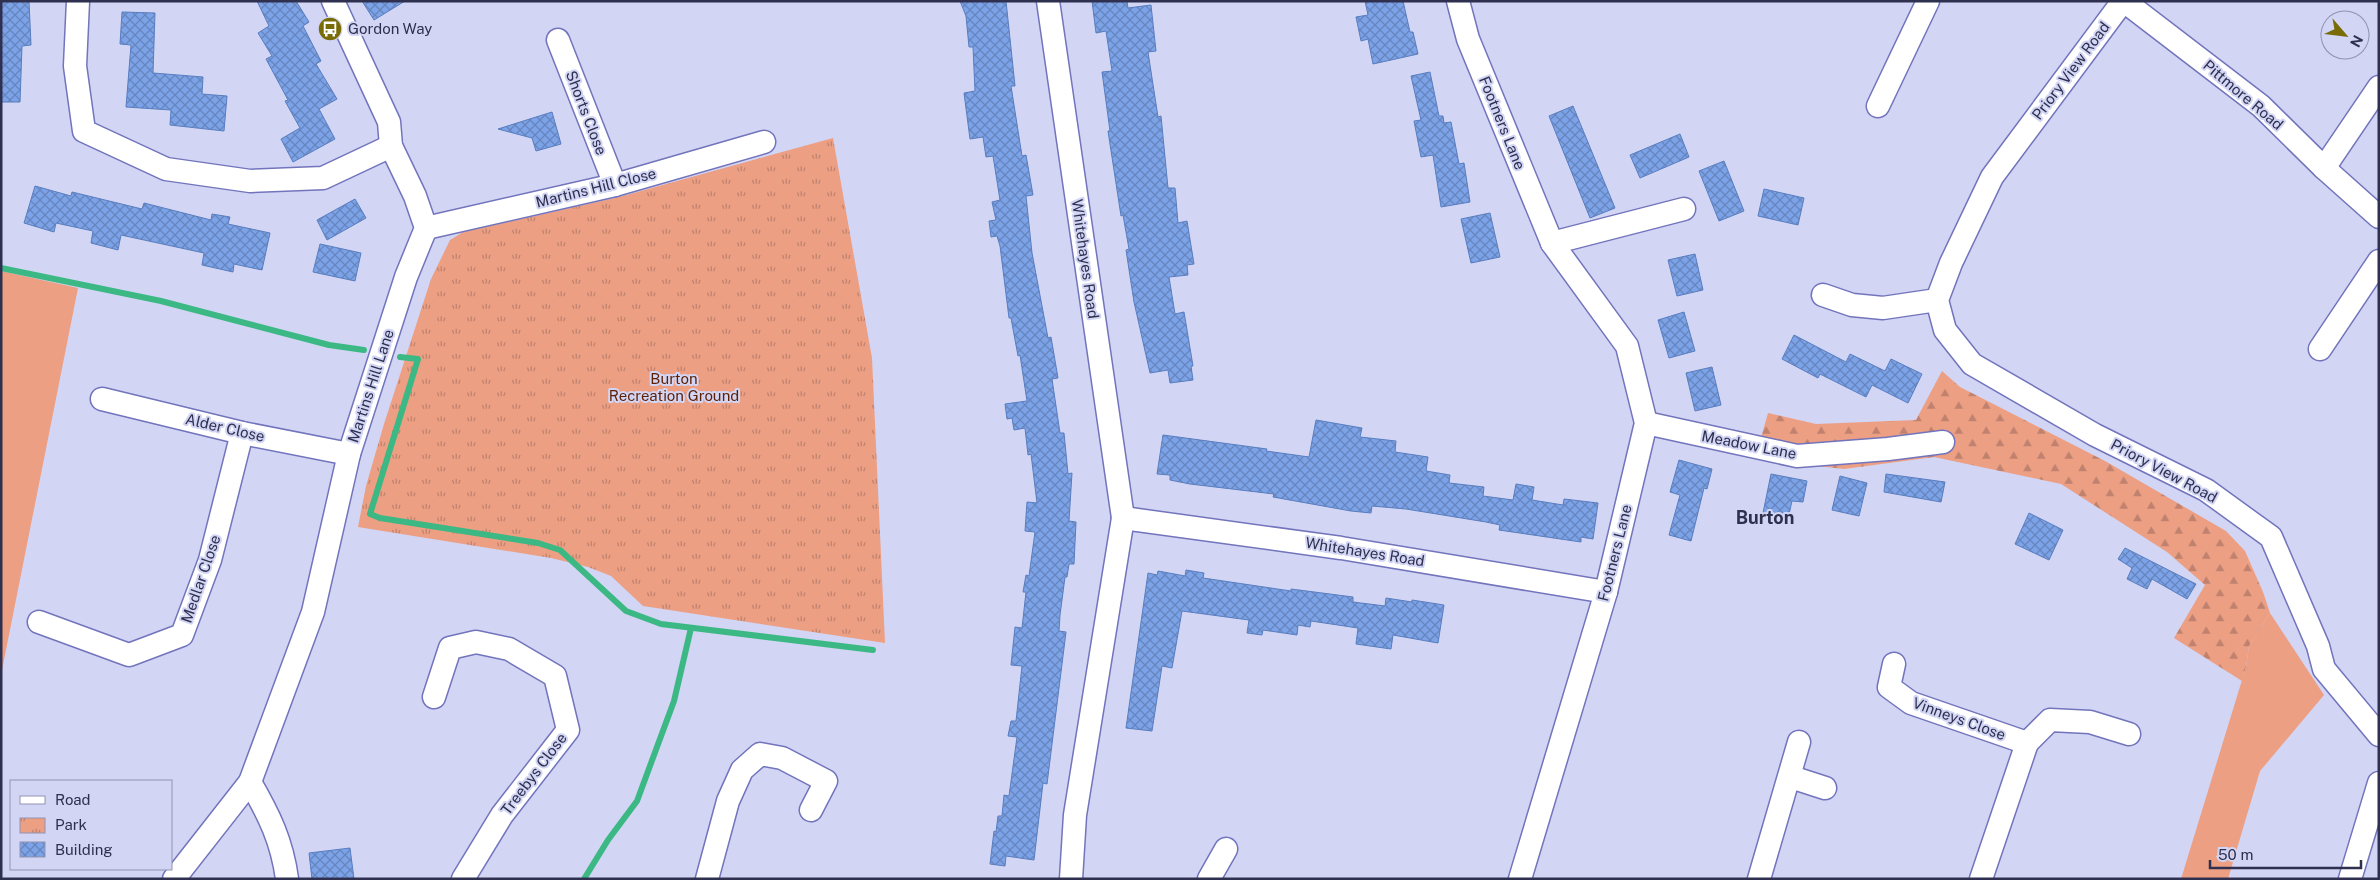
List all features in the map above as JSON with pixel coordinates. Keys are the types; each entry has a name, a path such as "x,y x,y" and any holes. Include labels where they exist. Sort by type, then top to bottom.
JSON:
{"street":[{"path":"78,1 75,66 84,130 166,169 250,181 323,178 391,146"},
{"path":"333,1 389,122 391,146 415,196 426,228"},
{"name":"Whitehayes Road","path":"1048,1 1123,518 1075,815 1071,879"},
{"name":"Footners Lane","path":"1458,1 1468,38 1552,243 1627,346 1646,423 1606,592 1520,879"},
{"path":"1878,106 1928,1"},
{"name":"Pittmore Road","path":"2124,1 2261,106 2324,168 2379,217"},
{"name":"Priory View Road","path":"2124,1 1992,177 1951,262 1937,300 1945,330 1972,364 2095,435 2206,490 2271,537 2318,646 2324,669 2379,735"},
{"name":"Shorts Close","path":"558,40 615,185"},
{"path":"2324,168 2379,87"},
{"name":"Martins Hill Close","path":"426,228 615,185 764,142"},
{"path":"1552,243 1684,209"},
{"name":"Martins Hill Lane","path":"174,879 250,782 313,612 349,454 406,277 426,228"},
{"path":"2320,349 2379,261"},
{"path":"1823,295 1852,305 1883,308 1937,300"},
{"name":"Alder Close","path":"102,400 349,454"},
{"name":"Meadow Lane","path":"1646,423 1797,456 1943,442"},
{"name":"Medlar Close","path":"39,622 128,655 182,636 210,560 242,432"},
{"name":"Whitehayes Road","path":"1123,518 1340,548 1606,592"},
{"name":"Treebys Close","path":"434,697 450,648 476,642 508,649 555,676 568,730 502,815 462,879"},
{"name":"Vinneys Close","path":"1894,664 1889,687 1911,703 2027,743"},
{"path":"1981,879 2027,743 2050,720 2090,722 2129,734"},
{"path":"1759,879 1791,777 1799,742"},
{"path":"707,879 728,802 742,770 760,754 782,758 826,782 811,810"},
{"path":"1791,777 1825,788"},
{"path":"250,782 270,816 283,854 287,879"},
{"path":"2350,879 2379,784"},
{"path":"1209,879 1226,848"}],"green space":[{"name":"Burton Recreation Ground","path":"833,138 872,358 885,643 643,606 611,576 588,567 551,558 358,527 366,486 384,424 431,279 450,240 463,232 619,197"},
{"path":"1,271 78,288 2,670 1,690"},
{"path":"1942,371 1960,387 2105,461 2226,531 2245,551 2270,613 2249,646 2242,681 2174,638 2205,585 2167,552 2061,484 1934,457 1844,469 1755,459 1768,413 1816,424 1916,420"},
{"path":"2270,613 2324,695 2260,771 2228,879 2181,879 2246,667 2249,646"}],"building":[{"path":"1,1 29,1 31,45 22,46 20,102 1,102"},
{"path":"257,1 296,1 309,22 303,26 321,61 316,64 337,99 319,109 335,139 293,162 281,139 300,128 285,101 288,100 266,59 272,56 258,33 269,26"},
{"path":"362,1 405,1 374,20"},
{"path":"960,1 1006,1 1015,86 1011,86 1022,156 1026,155 1033,195 1026,196 1032,253 1048,338 1051,337 1058,378 1052,379 1060,433 1064,433 1068,474 1072,473 1069,521 1076,522 1074,564 1069,564 1067,577 1065,577 1060,615 1059,631 1066,632 1047,784 1043,783 1034,860 1006,856 1005,866 990,864 998,816 1002,816 1004,795 1009,796 1017,737 1008,736 1011,721 1016,721 1022,666 1011,665 1015,627 1022,628 1026,592 1023,592 1026,575 1029,576 1035,532 1025,531 1027,502 1037,503 1031,454 1028,455 1025,428 1014,430 1012,418 1007,419 1005,404 1027,401 1020,355 1018,356 1011,318 1009,318 1000,246 997,236 991,237 989,221 996,220 992,202 1000,200 993,156 986,157 983,137 970,139 964,93 975,91 973,47 969,47 966,16"},
{"path":"1092,1 1127,1 1128,8 1151,5 1156,51 1148,52 1158,117 1161,116 1168,188 1175,188 1178,223 1187,221 1194,264 1187,265 1188,275 1169,277 1175,314 1184,312 1193,366 1191,366 1193,380 1170,383 1168,370 1150,373 1134,302 1126,250 1129,249 1123,215 1121,216 1108,131 1110,131 1102,72 1112,71 1106,31 1096,33"},
{"path":"1365,1 1403,1 1410,32 1413,32 1418,54 1373,64 1368,39 1361,41 1356,17 1368,15"},
{"path":"122,12 155,13 153,73 203,77 202,94 227,96 224,131 170,125 171,110 126,107 131,45 120,44"},
{"path":"1430,72 1439,116 1443,116 1444,123 1451,122 1459,164 1464,163 1470,202 1441,207 1433,155 1421,157 1414,121 1421,120 1411,76"},
{"path":"1573,106 1615,208 1590,218 1549,116"},
{"path":"552,112 561,144 536,151 532,138 498,129"},
{"path":"1680,134 1689,157 1640,178 1630,155"},
{"path":"1724,161 1744,211 1719,221 1699,171"},
{"path":"35,186 71,196 72,192 142,209 144,203 211,220 212,214 230,217 228,224 270,233 262,270 234,264 233,272 202,265 204,253 121,235 118,250 91,243 93,231 56,223 54,232 24,223"},
{"path":"1764,189 1804,198 1798,225 1758,216"},
{"path":"355,199 366,218 327,240 317,220"},
{"path":"1490,213 1500,257 1471,263 1461,219"},
{"path":"320,244 361,253 355,281 313,272"},
{"path":"1695,254 1703,290 1677,296 1668,260"},
{"path":"1684,312 1695,351 1669,358 1658,320"},
{"path":"1794,335 1846,362 1850,354 1885,371 1891,359 1922,374 1908,403 1872,385 1866,397 1820,374 1818,378 1782,359"},
{"path":"1712,367 1721,405 1695,411 1686,373"},
{"path":"1316,420 1362,428 1360,437 1396,441 1395,452 1428,457 1426,471 1450,475 1449,483 1484,487 1483,496 1513,500 1516,484 1534,487 1532,500 1563,505 1564,499 1598,503 1593,539 1581,537 1581,542 1499,530 1500,525 1406,509 1372,506 1371,513 1351,511 1273,497 1274,494 1190,484 1170,480 1170,475 1157,474 1163,435 1267,449 1266,451 1309,457"},
{"path":"1679,460 1712,469 1707,489 1704,488 1691,541 1669,535 1680,495 1670,492"},
{"path":"1771,474 1807,481 1803,502 1792,501 1788,519 1763,513"},
{"path":"1886,474 1945,482 1941,502 1884,492"},
{"path":"1840,476 1867,483 1859,516 1832,510"},
{"path":"2029,513 2063,530 2049,560 2015,544"},
{"path":"2125,548 2196,584 2187,599 2152,579 2147,589 2127,579 2132,568 2118,559"},
{"path":"1186,570 1204,573 1203,578 1291,591 1291,589 1353,597 1353,602 1385,606 1386,598 1444,605 1438,643 1393,635 1391,649 1356,644 1358,628 1311,621 1310,627 1298,625 1297,635 1263,630 1262,635 1247,633 1249,620 1182,611 1172,668 1162,666 1152,731 1126,728 1148,573 1157,575 1158,571 1185,576"},
{"path":"350,848 354,879 312,879 309,853"}],"waterway":[{"path":"1,268 161,301 329,345 364,350"},
{"path":"400,357 418,359 370,514 380,518 538,543 560,550 626,611 661,624 873,650"},
{"path":"584,879 608,840 637,801 674,701 691,628"}],"place":[{"name":"Gordon Way","path":"330,29"}],"district":[{"name":"Burton","path":"1765,518"}]}
